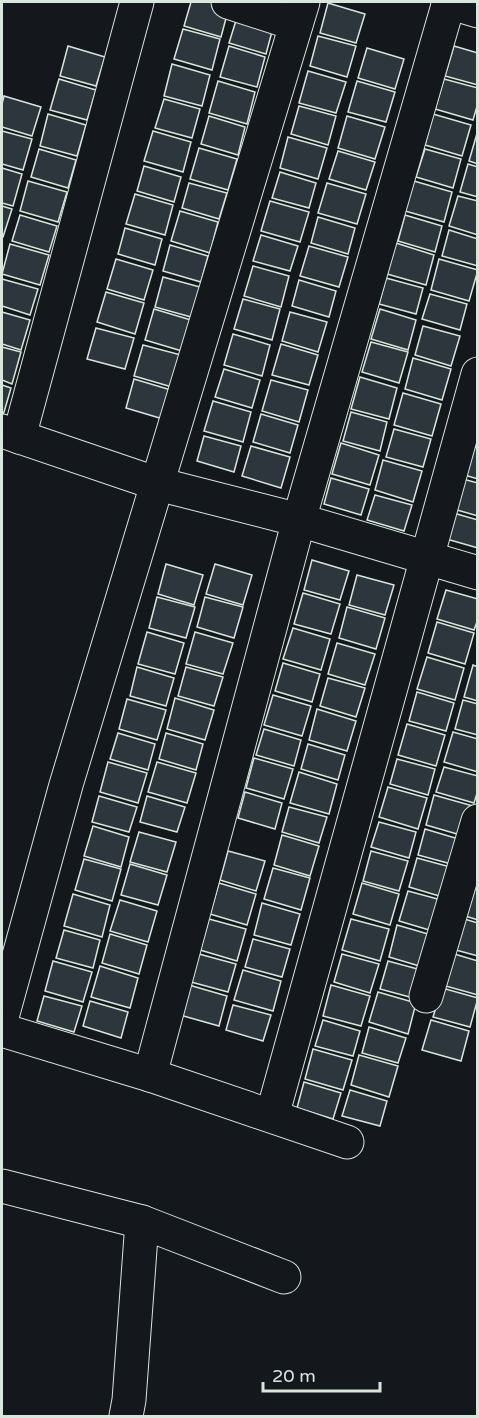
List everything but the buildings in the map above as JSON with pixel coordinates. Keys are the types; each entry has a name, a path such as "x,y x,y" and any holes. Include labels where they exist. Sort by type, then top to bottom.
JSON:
{"street":[{"path":"137,2 10,434 158,484 299,520 477,573"},
{"path":"2,1017 66,785 299,13 228,2"},
{"path":"150,1075 299,520 448,2 477,11"},
{"path":"272,1116 477,374"},
{"path":"426,996 477,821"},
{"path":"2,1030 150,1075 347,1142"},
{"path":"2,1186 142,1222 284,1277"},
{"path":"126,1416 142,1222"}]}
